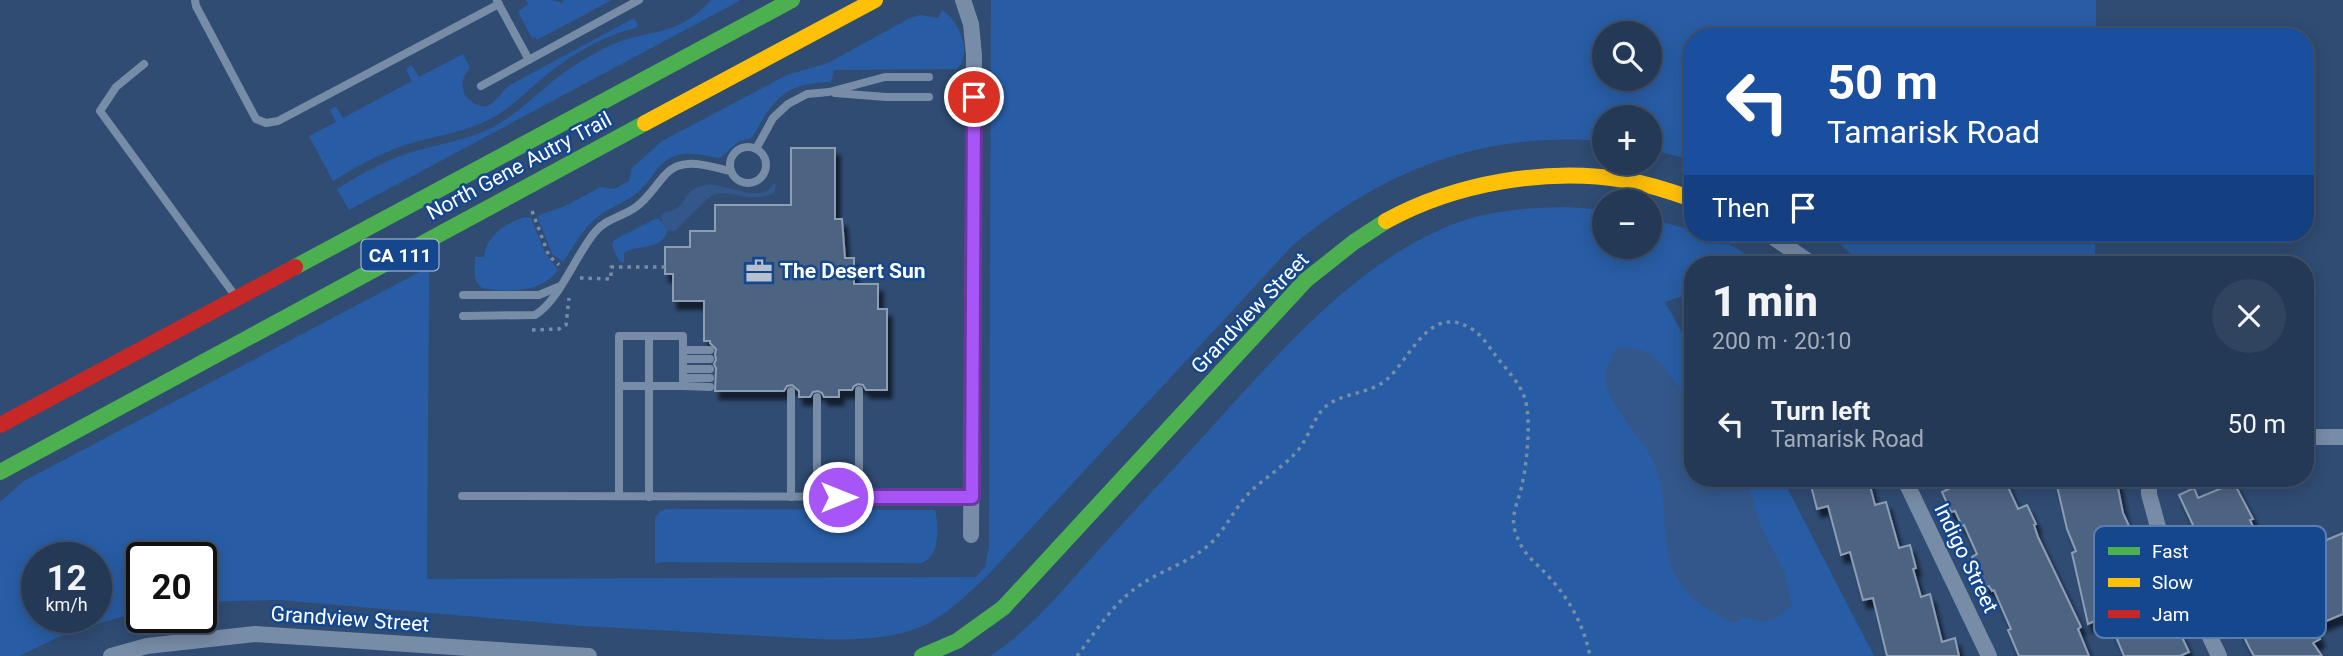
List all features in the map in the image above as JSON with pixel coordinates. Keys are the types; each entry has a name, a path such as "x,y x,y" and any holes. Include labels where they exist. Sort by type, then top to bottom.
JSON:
{"main road":[{"name":"North Gene Autry Trail","path":"0,425 792,0"},
{"name":"North Gene Autry Trail","path":"0,472 874,0"},
{"name":"Grandview Street","path":"929,655 957,641 1003,608 1306,280 1351,243 1406,211 1470,188 1540,177 1611,177 1684,197"}],"street":[{"path":"962,0 971,23 974,55 971,535"},
{"path":"1780,242 1800,256"},
{"path":"2314,437 2343,437"},
{"name":"Indigo Street","path":"1908,487 1989,656"},
{"path":"2149,487 2158,526"},
{"name":"Grandview Street","path":"111,656 146,646 255,634 589,656"},
{"path":"2210,638 2219,656"}],"lane":[{"path":"195,0 256,119 266,123 278,121 498,2 529,60"},
{"path":"481,86 639,0"},
{"path":"144,64 116,87 100,111 237,299"},
{"path":"756,149 773,118 788,104 807,94 829,92 885,77 929,77"},
{"path":"829,92 886,97 929,97"},
{"path":"744,147 756,149 761,152 766,162 760,178 750,183 738,180 730,165 734,154 744,147"},
{"path":"463,316 534,315 552,300 595,231 608,220 636,207 650,195 666,173 685,163 731,171"},
{"path":"463,295 539,295 558,287"},
{"path":"619,496 619,336 682,336 682,382"},
{"path":"649,336 649,497"},
{"path":"682,355 710,355"},
{"path":"682,369 710,369"},
{"path":"619,386 710,382"},
{"path":"859,390 859,497"},
{"path":"791,391 791,497"},
{"path":"817,397 817,497"},
{"path":"462,496 972,497"}],"path":[{"path":"532,211 550,256 560,267"},
{"path":"527,330 559,329 566,325 570,297 580,278 611,279 611,267 664,267"},
{"path":"1077,656 1106,615 1129,593 1151,578 1188,560 1208,545 1253,489 1280,468 1300,447 1325,407 1374,388 1395,371 1428,330 1437,325 1454,323 1474,330 1479,335 1525,398 1528,425 1525,466 1513,525 1528,558 1548,575 1572,607 1585,635 1590,656"}],"shaded area":[{"path":"526,0 562,3 564,0 612,0 537,40 532,38 518,12 528,4"},
{"path":"711,0 741,0 349,210 337,189 399,156 471,136 499,124 560,75 590,56 620,42 673,27 698,13"},
{"path":"991,0 2096,0 2096,28 1684,28 1684,158 1662,152 1662,105 1592,105 1592,140 1518,142 1477,149 1400,176 1364,195 1293,245 986,577 942,615 912,630 872,638 817,639 583,626 279,600 217,602 217,542 126,542 126,616 112,620 112,542 21,542 21,633 67,633 19,656 0,656 0,502 24,481 429,267 427,579 976,577 985,567 989,546"},
{"path":"942,10 954,21 962,37 964,54 957,69 834,70 831,82 790,90 766,113 752,138 738,142 720,158 688,154 671,158 657,169 637,192 594,220 563,262 552,254 537,216 565,206 601,187 614,189 629,181 632,168 662,141 787,75 828,63 908,19 920,15 938,18"},
{"path":"634,18 638,25 636,28 609,36 572,56 511,106 492,118 394,149 333,181 309,136 336,122 330,111 333,107 336,107 343,118 412,81 406,70 410,66 419,77 463,54 470,68 463,81 464,93 474,103 487,106 510,85"},
{"path":"774,182 774,193 766,196 715,194 675,231 666,229 663,224 662,214 677,208 691,191 700,187 714,185 762,193"},
{"path":"1566,207 1592,209 1592,259 1662,259 1662,222 1684,228 1684,242 1725,242 1748,256 1684,256 1684,296 1665,302 1684,336 1684,487 1787,487 1874,656 990,656 1046,608 1296,336 1324,309 1383,262 1416,242 1465,220 1508,211"},
{"path":"525,217 531,218 545,253 558,270 543,283 523,290 482,288 475,278 475,257 484,257 489,242 498,231"},
{"path":"659,219 668,230 664,237 655,244 624,253 624,263 619,261 612,245 614,240"},
{"path":"1838,242 2095,242 2095,256 1853,256"},
{"path":"1619,347 1645,351 1662,364 1684,394 1684,487 1749,487 1761,526 1785,573 1792,606 1777,617 1769,621 1743,618 1737,622 1727,620 1689,594 1676,578 1669,560 1660,482 1653,461 1616,406 1605,383 1605,370 1613,359 1611,354"},
{"path":"935,510 937,541 932,555 921,563 655,564 655,518 660,511"}],"building":[{"name":"The Desert Sun","path":"791,148 835,148 835,219 842,219 845,258 854,258 854,284 878,284 878,309 887,309 887,390 866,390 863,385 858,384 852,390 839,390 839,397 824,397 818,391 813,392 810,397 799,397 799,391 792,385 787,386 784,391 715,391 716,349 710,341 704,341 704,301 673,301 673,274 665,274 665,247 690,247 690,231 715,231 715,205 791,205"},
{"path":"1811,487 1870,487 1875,505 1886,502 1899,548 1910,545 1921,597 1930,594 1942,642 1955,638 1959,656 1887,656 1873,598 1863,600 1850,552 1841,555 1828,506 1817,509"},
{"path":"1953,487 2008,487 2018,509 2027,505 2036,524 2034,525 2038,537 2081,627 2078,629 2089,656 2019,656 1994,590 1989,586 1984,588 1978,574 1980,573 1972,557 1977,554 1964,525 1962,526 1955,511 1951,512 1942,492"},
{"path":"2057,487 2118,487 2123,513 2129,526 2094,526 2094,621 2088,624 2072,553 2076,551 2067,529"},
{"path":"2224,487 2236,487 2253,519 2250,520 2253,526 2193,526 2179,495 2194,488 2198,498"},
{"path":"2343,533 2343,614 2326,621 2326,540"},
{"path":"2117,638 2182,638 2189,652 2180,656 2124,656"},
{"path":"2245,638 2320,638 2313,643 2322,656 2254,656"}],"traffic: fast":[{"path":"295,267 792,0"},
{"path":"0,472 645,123"},
{"path":"922,656 957,641 1003,608 1306,280 1386,221"}],"traffic: slow":[{"path":"645,123 875,0"},
{"path":"1386,221 1441,197 1471,188 1533,177 1595,176 1625,180 1684,196"}],"traffic: jam":[{"path":"0,425 295,267"}],"place":[{"name":"The Desert Sun","path":"759,271"}],"route":[{"path":"838,497 972,497 974,97"}]}
